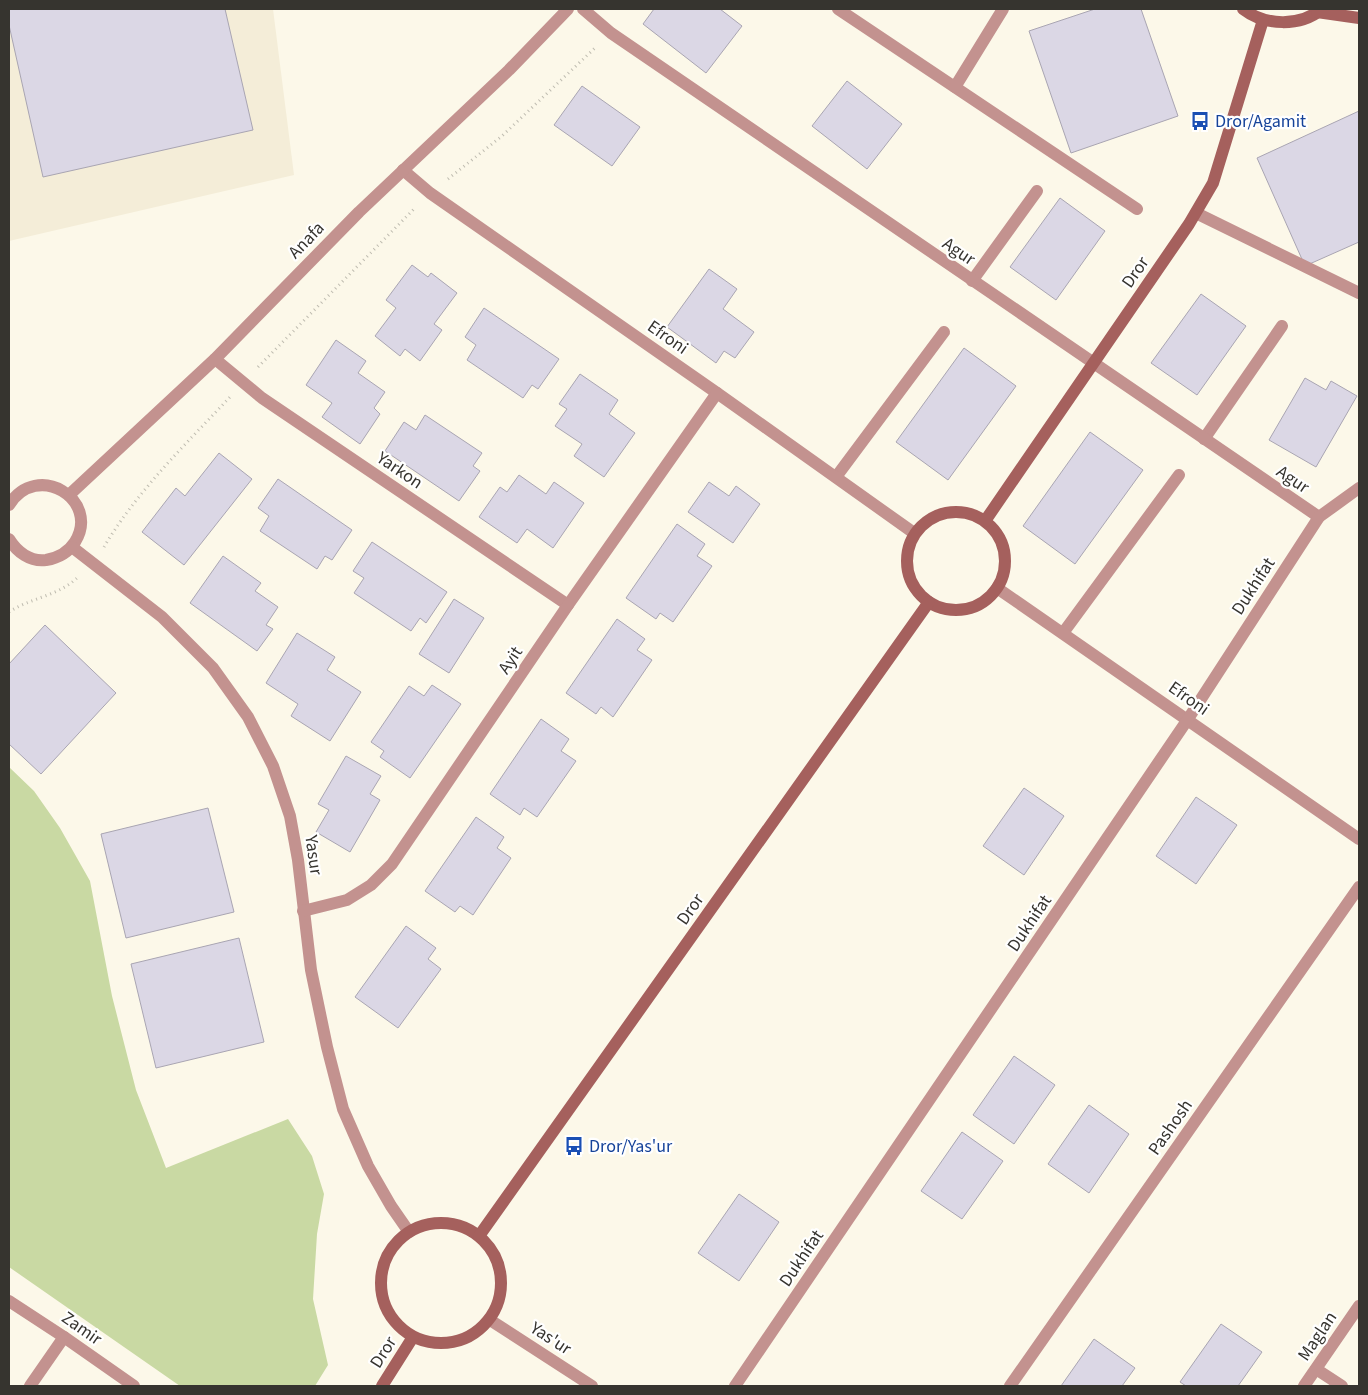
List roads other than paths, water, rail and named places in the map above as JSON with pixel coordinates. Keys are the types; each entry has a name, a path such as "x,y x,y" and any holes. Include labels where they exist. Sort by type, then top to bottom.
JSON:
{"street":[{"name":"Anafa","path":"69,495 215,359 359,212 509,70 568,9"},
{"name":"Agur","path":"583,9 611,33 1318,517"},
{"path":"838,9 1137,209"},
{"path":"955,87 1003,9"},
{"path":"1243,9 1263,20 1277,22 1291,22 1319,10 1359,18"},
{"name":"Dror","path":"986,521 1196,213 1213,183 1263,20"},
{"name":"Efroni","path":"403,170 430,193 914,533"},
{"path":"972,280 1037,191"},
{"path":"1196,213 1359,293"},
{"path":"1204,439 1282,326"},
{"path":"836,477 944,332"},
{"name":"Yarkon","path":"215,359 262,398 568,605"},
{"name":"Ayit","path":"303,911 347,900 371,885 392,864 568,605 717,393"},
{"path":"1063,633 1179,475"},
{"path":"10,498 23,490 47,485 59,488 69,495 76,504 80,515 78,537 72,547 64,554 44,560 33,559 11,548"},
{"name":"Dukhifat","path":"735,1386 1188,719 1318,517 1359,488"},
{"path":"955,511 971,513 986,521 996,531 1006,559 1003,574 997,588 987,599 974,607 959,610 943,608 929,602 919,594 912,583 906,558 914,533 926,521 940,514 955,511"},
{"name":"Yasur","path":"72,547 162,617 213,668 248,717 273,766 290,816 298,860 311,970 327,1047 343,1109 368,1166 391,1206 409,1232"},
{"name":"Efroni","path":"997,588 1359,838"},
{"name":"Dror","path":"479,1236 929,602"},
{"name":"Pashosh","path":"1010,1386 1359,887"},
{"path":"444,1223 452,1223 466,1228 479,1236 490,1247 497,1261 501,1276 501,1291 497,1306 490,1320 468,1338 440,1344 426,1342 413,1337 400,1328 390,1315 383,1301 381,1286 382,1270 396,1242 422,1225 444,1223"},
{"name":"Zamir","path":"9,1301 134,1386"},
{"name":"Maglan","path":"1304,1386 1359,1306"},
{"name":"Yas'ur","path":"490,1320 592,1386"},
{"path":"30,1386 64,1337"},
{"name":"Dror","path":"382,1386 413,1337"},
{"path":"1316,1369 1342,1386"}],"place":[{"name":"Dror/Agamit","path":"1200,121"},
{"name":"Dror/Yas'ur","path":"574,1146"}]}
